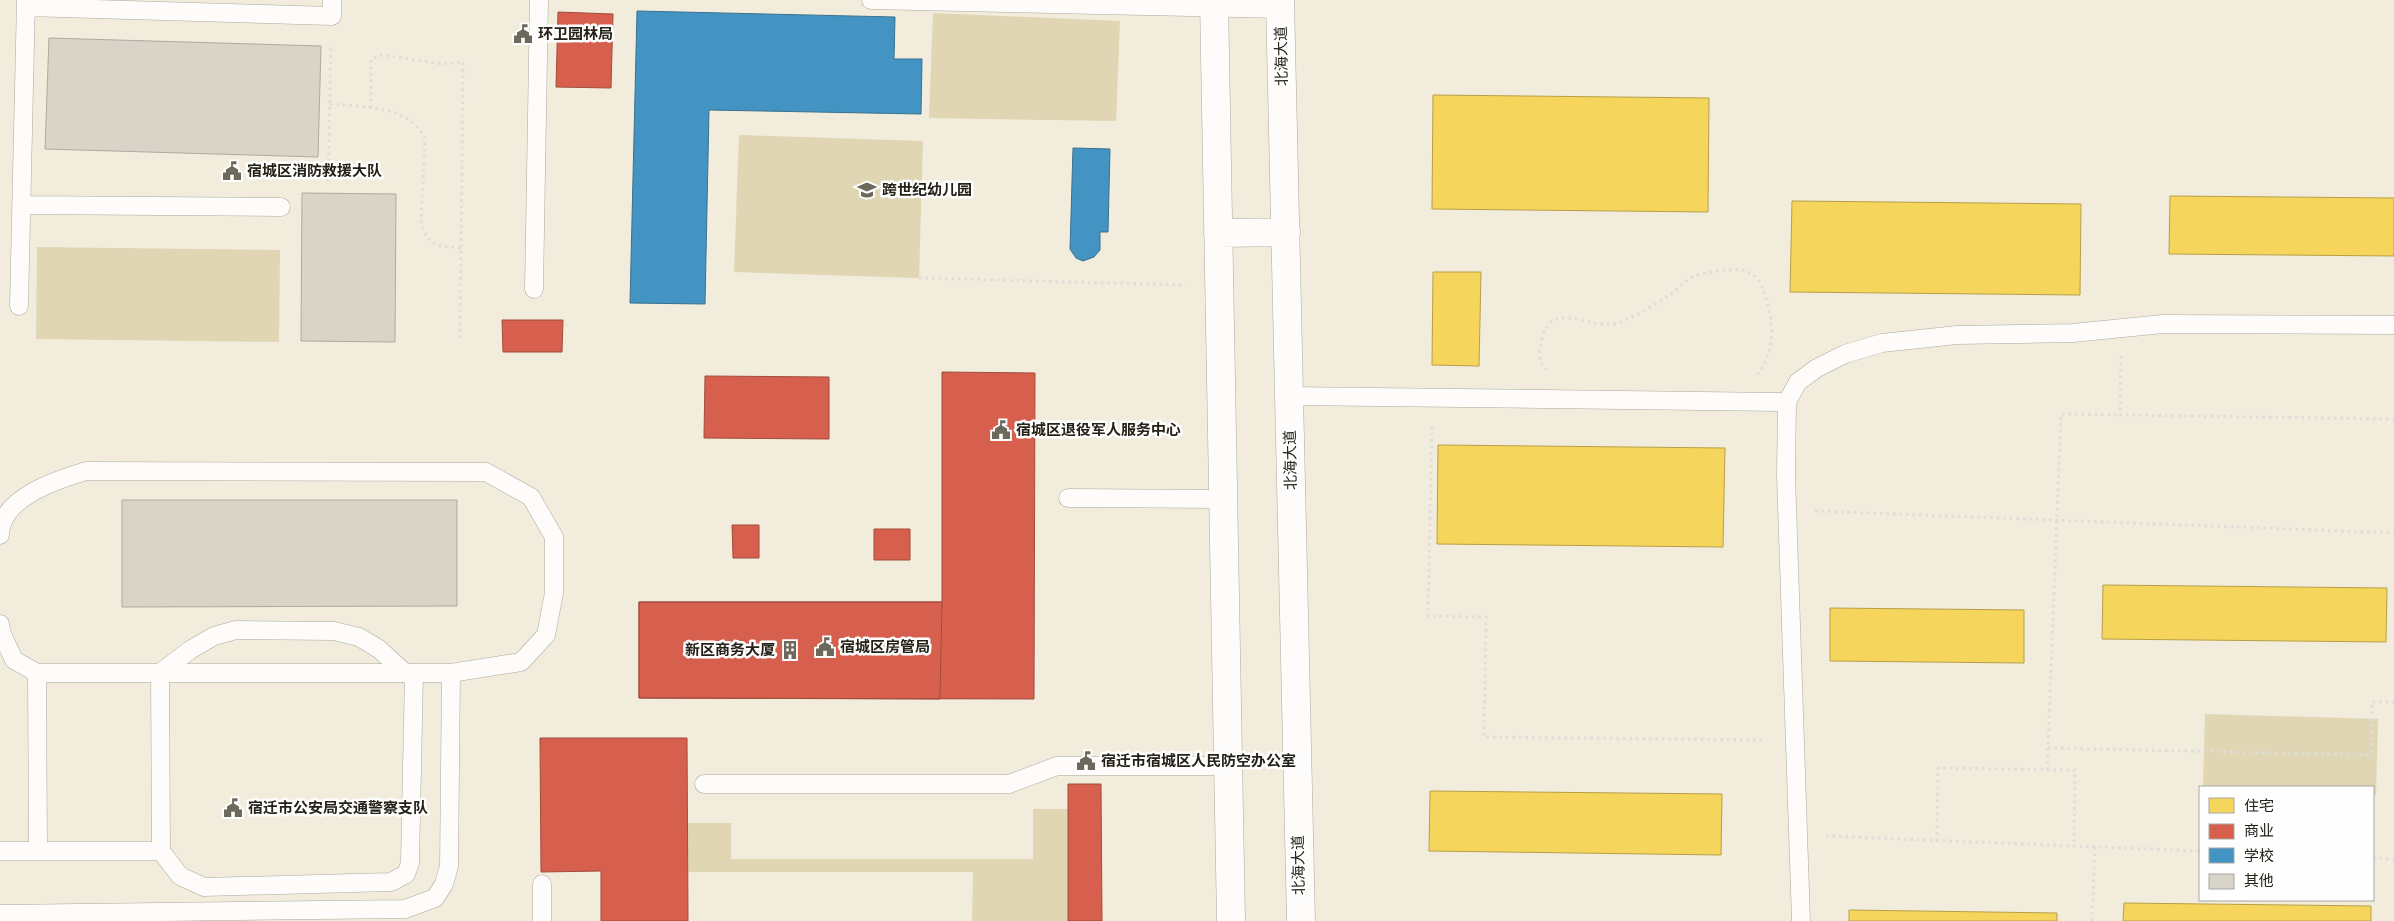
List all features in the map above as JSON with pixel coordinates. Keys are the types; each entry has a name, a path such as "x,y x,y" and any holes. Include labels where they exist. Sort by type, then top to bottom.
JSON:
{"street":[{"path":"1214,3 1231,921"},
{"name":"北海大道","path":"1281,4 1301,921"},
{"path":"1218,233 1286,232"}],"lane":[{"path":"534,289 539,0"},
{"path":"870,0 1281,4"},
{"path":"19,306 26,3 332,8"},
{"path":"22,204 281,207"},
{"path":"1801,921 1787,510 1787,402 1798,382 1816,368 1845,354 1882,343 1957,335 2073,333 2163,324 2394,325"},
{"path":"1289,396 1787,402"},
{"path":"0,535 11,508 47,483 86,471 486,472 531,497 554,537 554,593 546,636 521,662 451,674 37,673 14,660 2,634 0,624"},
{"path":"1068,498 1222,499"},
{"path":"160,673 190,650 206,641 236,630 334,630 359,637 379,649 410,674"},
{"path":"37,673 38,851"},
{"path":"160,673 161,851 180,876 204,887 391,882 406,874 410,863 411,842 410,674"},
{"path":"0,914 405,909 436,898 444,884 449,866 451,674"},
{"path":"704,784 1009,784 1057,766 1228,766"},
{"path":"0,851 161,851"},
{"path":"542,884 542,921"}],"path":[{"path":"328,181 332,8"},
{"path":"371,108 371,60 383,55 442,64 463,62 460,342"},
{"path":"330,104 371,108 394,113 409,119 420,128 426,138 422,224 425,236 437,246 461,248"},
{"path":"1553,374 1543,367 1539,358 1540,344 1543,333 1551,324 1562,318 1615,324 1636,315 1672,294 1693,276 1720,271 1749,270 1758,277 1765,290 1770,313 1770,349 1767,362 1752,383 1746,402"},
{"path":"919,278 1219,286"},
{"path":"2120,415 2122,328"},
{"path":"1432,398 1428,616 1486,617 1484,737 1795,740"},
{"path":"2047,770 2061,414 2394,419"},
{"path":"1787,510 2394,533"},
{"path":"2048,748 2371,755 2372,702 2394,702"},
{"path":"1937,841 1938,768 2075,770 2074,846"},
{"path":"1798,835 2199,851"},
{"path":"2092,921 2095,847"},
{"path":"2374,858 2394,859"}],"shaded area":[{"path":"933,13 1120,21 1116,121 929,118"},
{"path":"739,135 923,141 919,278 734,272"},
{"path":"37,247 280,250 279,342 36,339"},
{"path":"2205,714 2378,719 2376,795 2374,795 2374,786 2203,786"},
{"path":"1033,809 1068,809 1068,921 972,921 973,872 688,872 688,823 731,823 731,859 1033,859"}],"building: 住宅":[{"path":"1433,95 1709,98 1708,212 1432,209"},
{"path":"2170,196 2394,198 2394,256 2169,254"},
{"path":"1792,201 2081,204 2080,295 1790,292"},
{"path":"1433,272 1481,272 1479,366 1432,365"},
{"path":"1438,445 1725,448 1723,547 1437,544"},
{"path":"2103,585 2387,588 2386,642 2102,639"},
{"path":"1830,608 2024,610 2024,663 1830,661"},
{"path":"1430,791 1722,794 1721,855 1429,851"},
{"path":"2124,903 2371,906 2371,921 2123,921"},
{"path":"1849,910 2057,913 2057,921 1849,921"}],"building: 商业":[{"path":"558,12 613,14 611,88 556,87"},
{"path":"502,320 563,320 562,352 503,352"},
{"path":"942,372 1035,373 1034,699 639,698 639,602 942,602"},
{"path":"705,376 829,377 829,439 704,438"},
{"path":"732,525 759,525 759,558 733,558"},
{"path":"874,529 910,529 910,560 874,560"},
{"name":"新区商务大厦","path":"639,602 942,602 940,699 639,698"},
{"path":"540,738 687,738 688,921 601,921 601,871 541,872"},
{"path":"1068,784 1101,784 1102,921 1068,921"}],"building: 学校":[{"path":"637,11 895,17 894,59 922,59 921,114 709,110 705,304 630,303"},
{"path":"1073,148 1110,149 1108,232 1100,232 1100,250 1094,257 1083,261 1076,258 1070,249"}],"building: 其他":[{"path":"49,38 321,46 318,157 45,149"},
{"path":"302,193 396,194 395,342 301,341"},
{"path":"122,500 457,500 457,606 122,607"}],"place":[{"name":"环卫园林局","path":"523,34"},
{"name":"宿城区消防救援大队","path":"232,171"},
{"name":"跨世纪幼儿园","path":"867,190"},
{"name":"宿城区退役军人服务中心","path":"1001,430"},
{"name":"宿城区房管局","path":"825,647"},
{"name":"新区商务大厦","path":"790,650"},
{"name":"宿迁市宿城区人民防空办公室","path":"1086,761"},
{"name":"宿迁市公安局交通警察支队","path":"233,808"}]}
